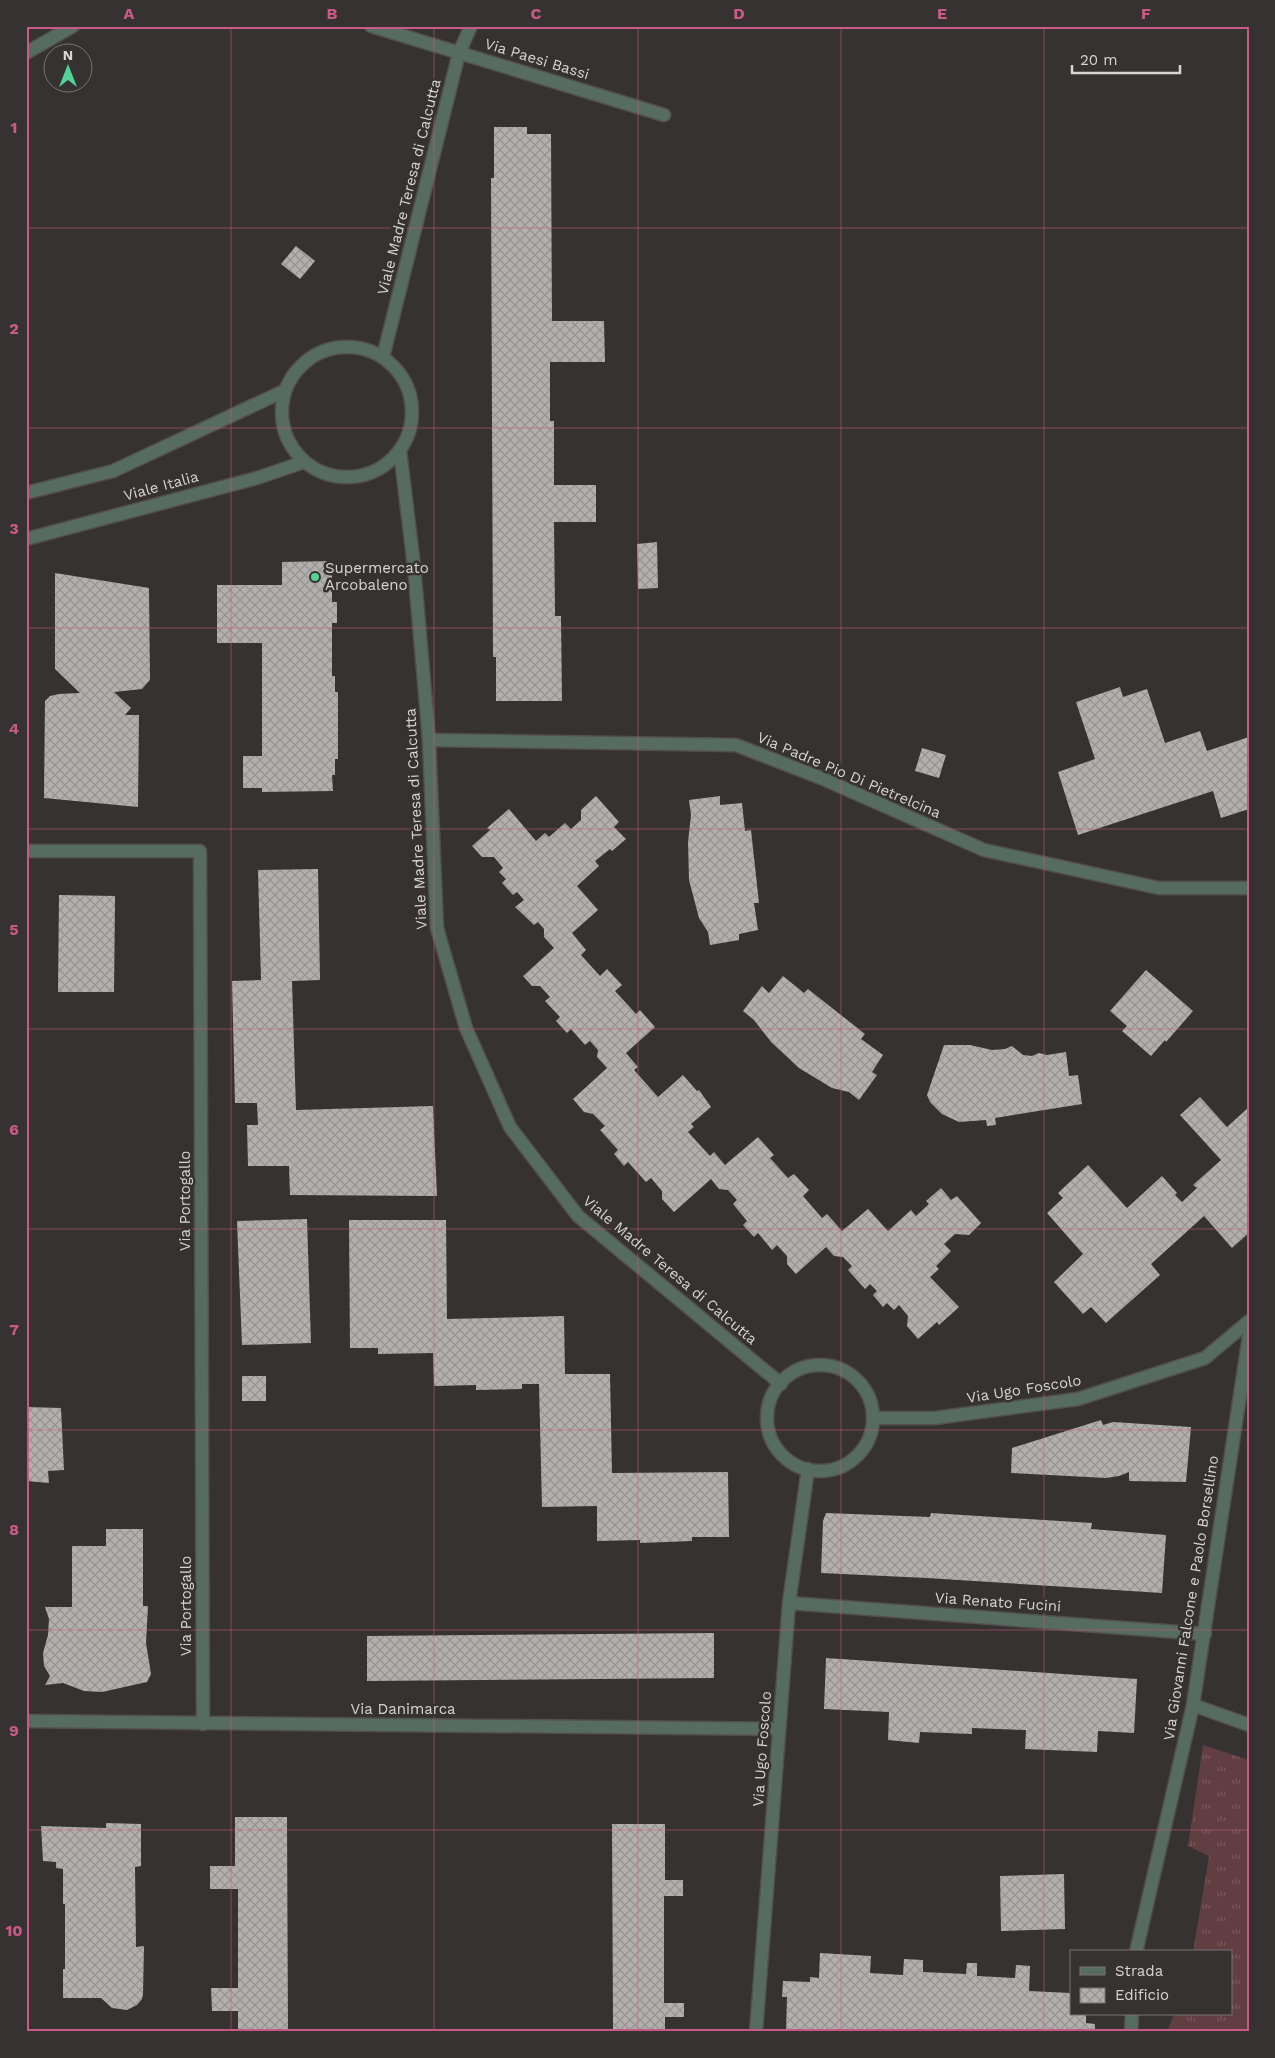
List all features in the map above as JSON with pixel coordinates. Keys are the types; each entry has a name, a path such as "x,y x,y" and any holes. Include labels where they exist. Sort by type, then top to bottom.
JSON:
{"street":[{"path":"26,54 73,26"},
{"name":"Via Paesi Bassi","path":"371,26 664,115"},
{"name":"Viale Madre Teresa di Calcutta","path":"383,357 459,53 471,26"},
{"path":"334,348 361,348 383,357 399,372 406,384 412,406 411,429 400,451 384,467 362,476 346,478 324,474 304,462 290,446 282,425 284,391 295,371 312,356 334,348"},
{"name":"Viale Italia","path":"26,493 113,471 284,391"},
{"name":"Viale Madre Teresa di Calcutta","path":"400,451 414,566 429,740 436,928 466,1028 510,1127 578,1216 781,1384"},
{"name":"Viale Italia","path":"26,539 256,478 304,462"},
{"name":"Via Padre Pio Di Pietrelcina","path":"429,740 736,744 821,778 984,850 1159,888 1249,888"},
{"name":"Via Portogallo","path":"26,851 200,852 203,1724"},
{"name":"Via Ugo Foscolo","path":"874,1418 935,1418 1078,1399 1205,1358 1249,1321"},
{"name":"Via Giovanni Falcone e Paolo Borsellino","path":"1136,1950 1193,1705 1249,1336"},
{"path":"820,1364 847,1372 867,1392 874,1418 867,1445 847,1465 820,1472 793,1465 774,1445 767,1418 774,1392 781,1384 793,1372 820,1364"},
{"name":"Via Ugo Foscolo","path":"756,2032 789,1603 808,1469"},
{"name":"Via Renato Fucini","path":"789,1603 1205,1634"},
{"path":"1193,1705 1249,1724"},
{"name":"Via Danimarca","path":"26,1721 779,1728"},
{"path":"1131,2032 1132,2016"}],"green space":[{"path":"1203,1745 1249,1760 1249,2032 1167,2032 1173,2016 1232,2016 1232,1950 1193,1950 1209,1856 1188,1846"}],"building":[{"path":"494,127 527,127 527,134 551,134 552,321 604,321 605,362 550,362 550,421 554,421 554,485 596,485 596,522 554,522 555,616 561,616 562,701 496,701 496,657 493,657 491,178 494,178"},
{"path":"296,246 315,261 300,279 281,264"},
{"path":"657,542 658,588 638,589 637,544"},
{"path":"332,561 332,602 337,602 337,623 332,623 332,676 335,676 335,692 338,692 338,759 335,759 335,775 332,775 333,791 262,792 262,788 243,788 243,756 262,756 262,643 217,643 217,585 282,585 282,562"},
{"path":"55,573 149,588 150,680 142,689 114,692 131,708 125,715 139,715 138,807 44,798 45,701 50,696 80,693 55,669"},
{"path":"1120,687 1123,697 1147,689 1165,743 1200,731 1207,751 1249,737 1249,809 1221,818 1213,791 1078,835 1058,772 1095,759 1076,702"},
{"path":"922,748 946,755 939,778 915,771"},
{"path":"596,796 619,822 614,827 626,839 612,851 610,849 595,861 599,866 577,886 598,910 572,933 586,950 581,955 600,976 607,969 622,985 615,991 636,1014 640,1010 655,1027 626,1053 638,1067 634,1070 658,1097 683,1075 697,1091 699,1090 711,1107 691,1124 694,1127 688,1132 710,1156 714,1152 725,1165 758,1137 774,1155 770,1158 788,1178 794,1174 809,1190 803,1196 822,1218 827,1214 842,1231 868,1209 888,1231 911,1210 916,1216 929,1204 926,1201 941,1188 951,1200 957,1196 981,1223 969,1235 955,1234 944,1244 951,1251 936,1266 939,1269 930,1277 959,1307 939,1325 937,1322 918,1339 907,1326 908,1316 899,1305 894,1310 887,1303 883,1307 873,1295 877,1291 870,1284 865,1289 848,1270 852,1266 843,1257 834,1256 826,1247 796,1274 787,1264 787,1256 777,1245 772,1250 758,1233 754,1237 743,1225 747,1221 733,1204 737,1200 728,1190 719,1189 711,1179 674,1212 662,1199 662,1191 651,1178 646,1182 628,1162 624,1166 614,1154 618,1150 600,1130 605,1126 593,1114 584,1112 573,1099 607,1068 597,1057 598,1050 590,1041 585,1045 571,1029 567,1033 556,1021 560,1017 545,1001 550,997 540,986 532,986 523,976 554,948 544,937 544,929 538,922 534,925 515,907 524,900 517,892 513,895 502,883 506,879 499,872 503,868 494,857 482,857 472,846 490,830 487,828 509,809 536,841 545,833 549,837 565,823 571,829 581,820 581,810"},
{"path":"720,796 720,805 742,803 745,831 751,830 759,903 754,903 758,930 739,934 739,940 710,945 708,932 699,918 689,880 688,842 691,815 689,800"},
{"path":"318,869 320,980 292,981 296,1110 433,1106 437,1196 290,1195 289,1166 248,1166 247,1125 258,1125 257,1103 235,1103 232,981 261,980 258,870"},
{"path":"59,895 115,896 114,992 58,992"},
{"path":"1146,970 1193,1011 1151,1056 1122,1031 1127,1026 1110,1011"},
{"path":"783,976 804,993 808,989 865,1034 861,1039 883,1055 872,1072 877,1075 859,1100 849,1092 832,1088 799,1068 771,1042 754,1020 743,1011 762,986 769,993"},
{"path":"944,1045 970,1045 992,1050 1005,1049 1012,1046 1023,1055 1032,1056 1039,1053 1047,1055 1066,1052 1069,1076 1078,1075 1082,1104 995,1118 996,1125 987,1126 986,1120 959,1122 942,1114 930,1102 927,1095"},
{"path":"1200,1097 1227,1127 1249,1107 1249,1233 1232,1248 1204,1216 1151,1264 1160,1275 1106,1323 1091,1307 1083,1314 1054,1282 1083,1254 1047,1213 1063,1198 1058,1193 1088,1165 1127,1208 1162,1176 1177,1193 1175,1195 1182,1202 1197,1188 1193,1185 1221,1160 1180,1115"},
{"path":"307,1219 311,1343 242,1345 237,1221"},
{"path":"349,1220 446,1220 447,1319 564,1316 565,1374 610,1374 612,1473 728,1472 729,1537 692,1537 692,1541 640,1543 640,1540 597,1541 597,1506 542,1507 539,1384 522,1384 522,1389 476,1390 476,1385 434,1386 433,1353 378,1354 378,1348 350,1348"},
{"path":"242,1376 266,1376 266,1401 242,1401"},
{"path":"26,1407 61,1408 64,1470 48,1471 49,1483 26,1481"},
{"path":"1101,1420 1103,1425 1113,1422 1191,1427 1186,1482 1129,1481 1129,1472 1106,1478 1011,1473 1012,1448"},
{"path":"826,1513 930,1517 931,1513 1092,1523 1091,1529 1166,1535 1162,1593 821,1573 823,1521"},
{"path":"106,1529 143,1529 143,1606 148,1606 146,1643 151,1674 147,1682 102,1692 84,1691 63,1683 45,1685 50,1676 44,1666 43,1653 48,1635 49,1619 45,1607 72,1607 72,1546 106,1546"},
{"path":"714,1633 714,1678 367,1681 367,1636"},
{"path":"826,1658 1137,1679 1134,1733 1098,1731 1097,1752 1025,1749 1026,1730 972,1728 972,1734 920,1732 919,1743 888,1740 889,1712 824,1709"},
{"path":"235,1817 287,1817 288,2032 238,2032 238,2011 212,2011 211,1988 238,1988 238,1889 210,1889 210,1866 235,1866"},
{"path":"106,1823 141,1824 141,1866 135,1867 136,1947 144,1946 143,1994 142,1999 137,2005 127,2010 112,2008 101,1998 63,1998 65,1904 63,1904 63,1869 56,1868 56,1862 43,1861 41,1826 106,1828"},
{"path":"612,1824 665,1824 665,1880 683,1880 683,1896 664,1896 664,2003 684,2003 684,2017 665,2017 665,2032 613,2032"},
{"path":"1064,1874 1065,1929 1001,1931 1000,1876"},
{"path":"820,1953 871,1956 870,1973 903,1975 904,1959 923,1960 923,1972 966,1974 967,1963 977,1963 977,1976 1015,1978 1016,1965 1030,1966 1029,1991 1070,1993 1070,2016 1086,2016 1086,2023 1095,2024 1095,2032 786,2032 787,1997 782,1997 783,1981 810,1982 810,1977 819,1978"}],"place":[{"name":"Supermercato Arcobaleno","path":"315,577"}]}
